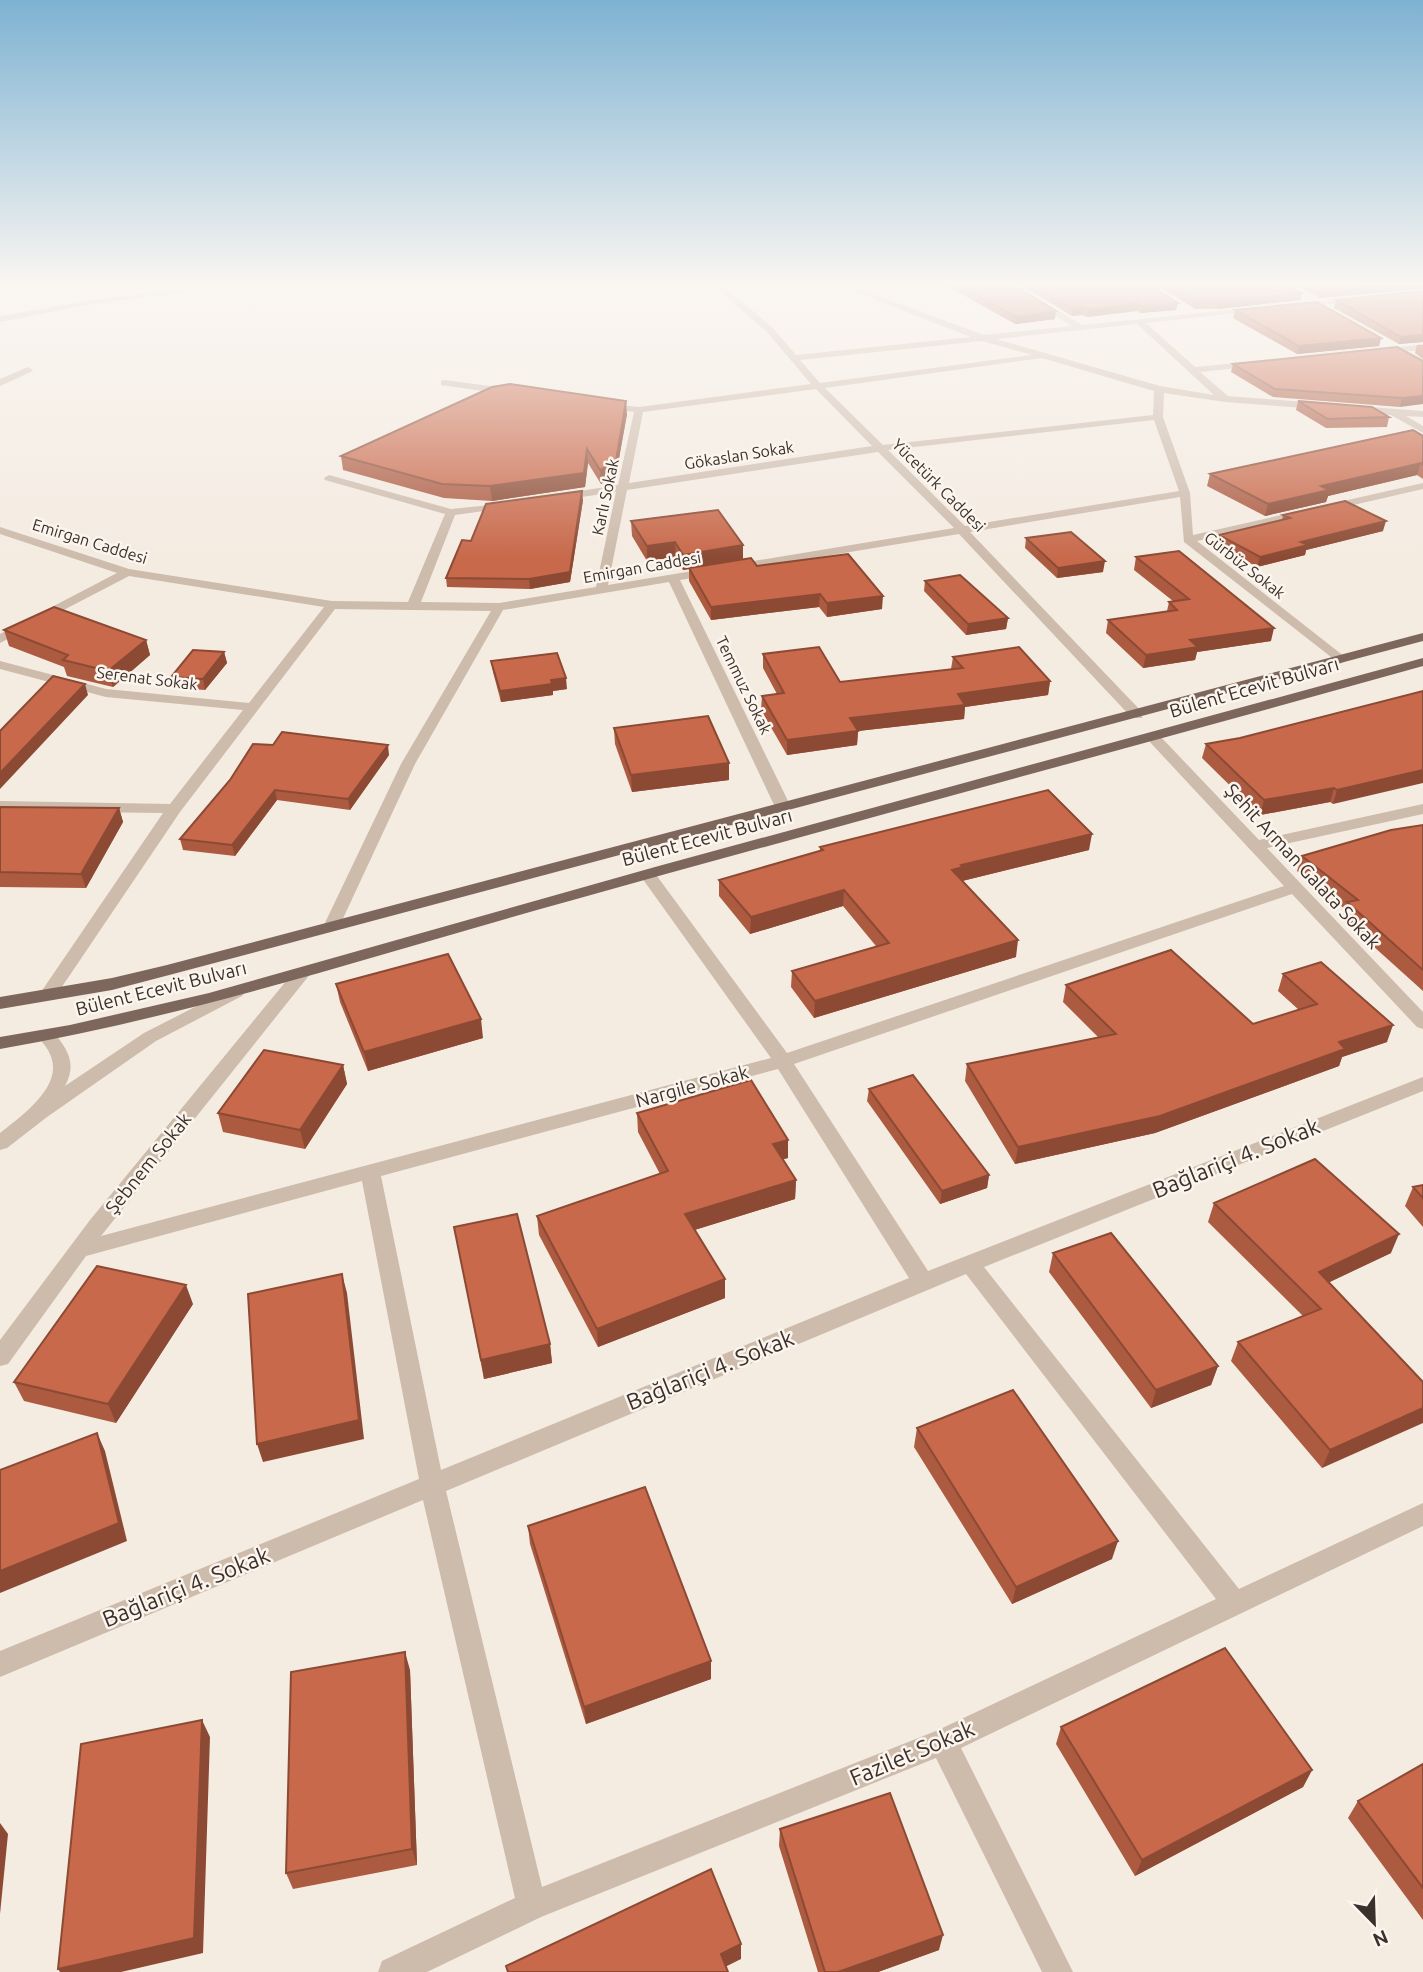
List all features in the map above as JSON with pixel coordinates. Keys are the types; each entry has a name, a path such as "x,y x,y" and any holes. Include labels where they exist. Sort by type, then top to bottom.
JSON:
{"main road":[{"name":"Bülent Ecevit Bulvarı","path":"0,1003 123,981 1137,715 1423,637"},
{"name":"Bülent Ecevit Bulvarı","path":"0,1043 132,1019 236,992 648,875 1423,662"}],"street":[{"path":"0,383 19,374"},
{"name":"Yücetürk Caddesi","path":"807,374 961,529 1137,715"},
{"path":"600,404 639,410 903,374"},
{"path":"1107,374 1159,389 1225,399 1323,407"},
{"path":"1197,374 1225,399"},
{"path":"444,383 522,394"},
{"path":"1159,389 1158,416 1185,493 1188,540"},
{"path":"1351,409 1423,414"},
{"name":"Karlı Sokak","path":"601,590 639,410"},
{"path":"1392,412 1423,430"},
{"name":"Gökaslan Sokak","path":"543,500 881,448 1158,416"},
{"path":"329,478 451,512 517,503"},
{"name":"Gürbüz Sokak","path":"1188,540 1423,486"},
{"name":"Emirgan Caddesi","path":"0,530 127,572 332,605 499,607 1185,493"},
{"path":"413,606 451,512"},
{"name":"Gürbüz Sokak","path":"1188,540 1340,660"},
{"path":"0,639 127,572"},
{"name":"Temmuz Sokak","path":"673,578 783,807"},
{"path":"47,996 174,809 332,605"},
{"path":"331,927 408,764 499,607"},
{"name":"Serenat Sokak","path":"0,664 106,693 251,707"},
{"name":"Şehit Arman Galata Sokak","path":"1153,737 1423,1023"},
{"path":"0,806 174,809"},
{"path":"1254,846 1423,810"},
{"path":"648,875 783,1062 923,1282"},
{"name":"Nargile Sokak","path":"79,1250 783,1062 1294,888"},
{"name":"Şebnem Sokak","path":"0,1357 9,1332 79,1250 302,973"},
{"path":"0,1143 40,1112 150,1037 236,992"},
{"path":"40,1112 63,1072 62,1052 47,1036"},
{"name":"Bağlariçi 4. Sokak","path":"0,1664 923,1282 1423,1084"},
{"path":"370,1172 432,1485 532,1906"},
{"path":"970,1264 1235,1604"},
{"name":"Fazilet Sokak","path":"393,1972 532,1906 943,1742 1423,1514"},
{"path":"943,1742 1058,1972"}],"building":[{"path":"1250,374 1423,374 1423,396 1402,398 1275,389"},
{"path":"510,384 626,401 616,461 600,470 587,449 584,473 490,486 442,484 341,456 492,387"},
{"path":"1298,401 1372,407 1389,417 1328,419"},
{"path":"1413,430 1423,436 1423,465 1421,463 1321,486 1329,490 1268,504 1210,474"},
{"path":"582,491 570,572 529,579 446,578 462,540 471,541 486,504"},
{"path":"1345,501 1386,521 1301,542 1308,545 1260,557 1219,535 1290,518 1283,515"},
{"path":"718,510 743,545 683,555 675,542 647,546 631,521"},
{"path":"1071,532 1105,561 1058,568 1026,538"},
{"path":"1179,551 1274,628 1190,640 1198,647 1146,655 1108,620 1177,610 1169,602 1189,599 1136,557"},
{"path":"848,554 883,596 827,603 820,594 711,607 689,568 751,558 757,566"},
{"path":"960,575 1008,618 968,624 925,581"},
{"path":"54,607 146,640 108,671 63,660 68,655 4,630"},
{"path":"819,647 840,682 963,668 953,657 1019,647 1050,681 958,694 965,705 850,718 858,731 787,740 762,696 784,693 763,654"},
{"path":"193,650 224,652 203,679 171,677"},
{"path":"557,653 566,678 551,680 552,684 500,691 491,661"},
{"path":"53,676 85,684 0,773 0,731"},
{"path":"1423,691 1423,770 1337,790 1334,788 1264,800 1206,744 1240,738"},
{"path":"708,716 729,763 631,775 614,728"},
{"path":"282,732 388,745 348,799 275,790 232,845 180,839 230,780 253,744 273,745"},
{"path":"1048,790 1092,834 961,865 963,867 952,870 1018,940 815,1001 792,971 889,943 844,890 751,917 719,880 823,850 820,847"},
{"path":"0,807 119,808 81,874 0,872"},
{"path":"1423,825 1423,970 1347,902 1358,900 1302,856 1391,830"},
{"path":"1171,950 1253,1024 1317,1004 1283,974 1321,962 1393,1025 1339,1042 1345,1049 1160,1116 1018,1147 967,1064 1116,1034 1066,985"},
{"path":"448,954 481,1019 364,1052 336,984"},
{"path":"264,1050 343,1065 300,1130 218,1113"},
{"path":"913,1075 989,1175 942,1191 869,1089"},
{"path":"751,1080 788,1140 773,1144 796,1180 685,1214 725,1279 597,1329 537,1216 668,1171 637,1113"},
{"path":"1315,1159 1399,1234 1319,1272 1423,1382 1423,1408 1330,1450 1238,1342 1321,1309 1214,1203"},
{"path":"1423,1185 1423,1198 1413,1187"},
{"path":"517,1214 550,1344 481,1360 454,1227"},
{"path":"1111,1233 1218,1366 1156,1390 1053,1253"},
{"path":"97,1266 186,1285 108,1404 14,1382"},
{"path":"342,1274 359,1420 257,1444 248,1294"},
{"path":"1013,1390 1118,1541 1016,1587 917,1428"},
{"path":"97,1433 119,1523 0,1571 0,1470"},
{"path":"645,1487 711,1661 584,1707 528,1526"},
{"path":"1225,1648 1312,1770 1142,1860 1061,1727"},
{"path":"405,1652 412,1849 286,1873 291,1672"},
{"path":"202,1720 194,1938 58,1969 81,1744"},
{"path":"1423,1764 1423,1888 1358,1801"},
{"path":"890,1793 943,1935 838,1972 825,1972 780,1829"},
{"path":"711,1869 741,1944 721,1954 728,1972 508,1972 506,1966"}]}
